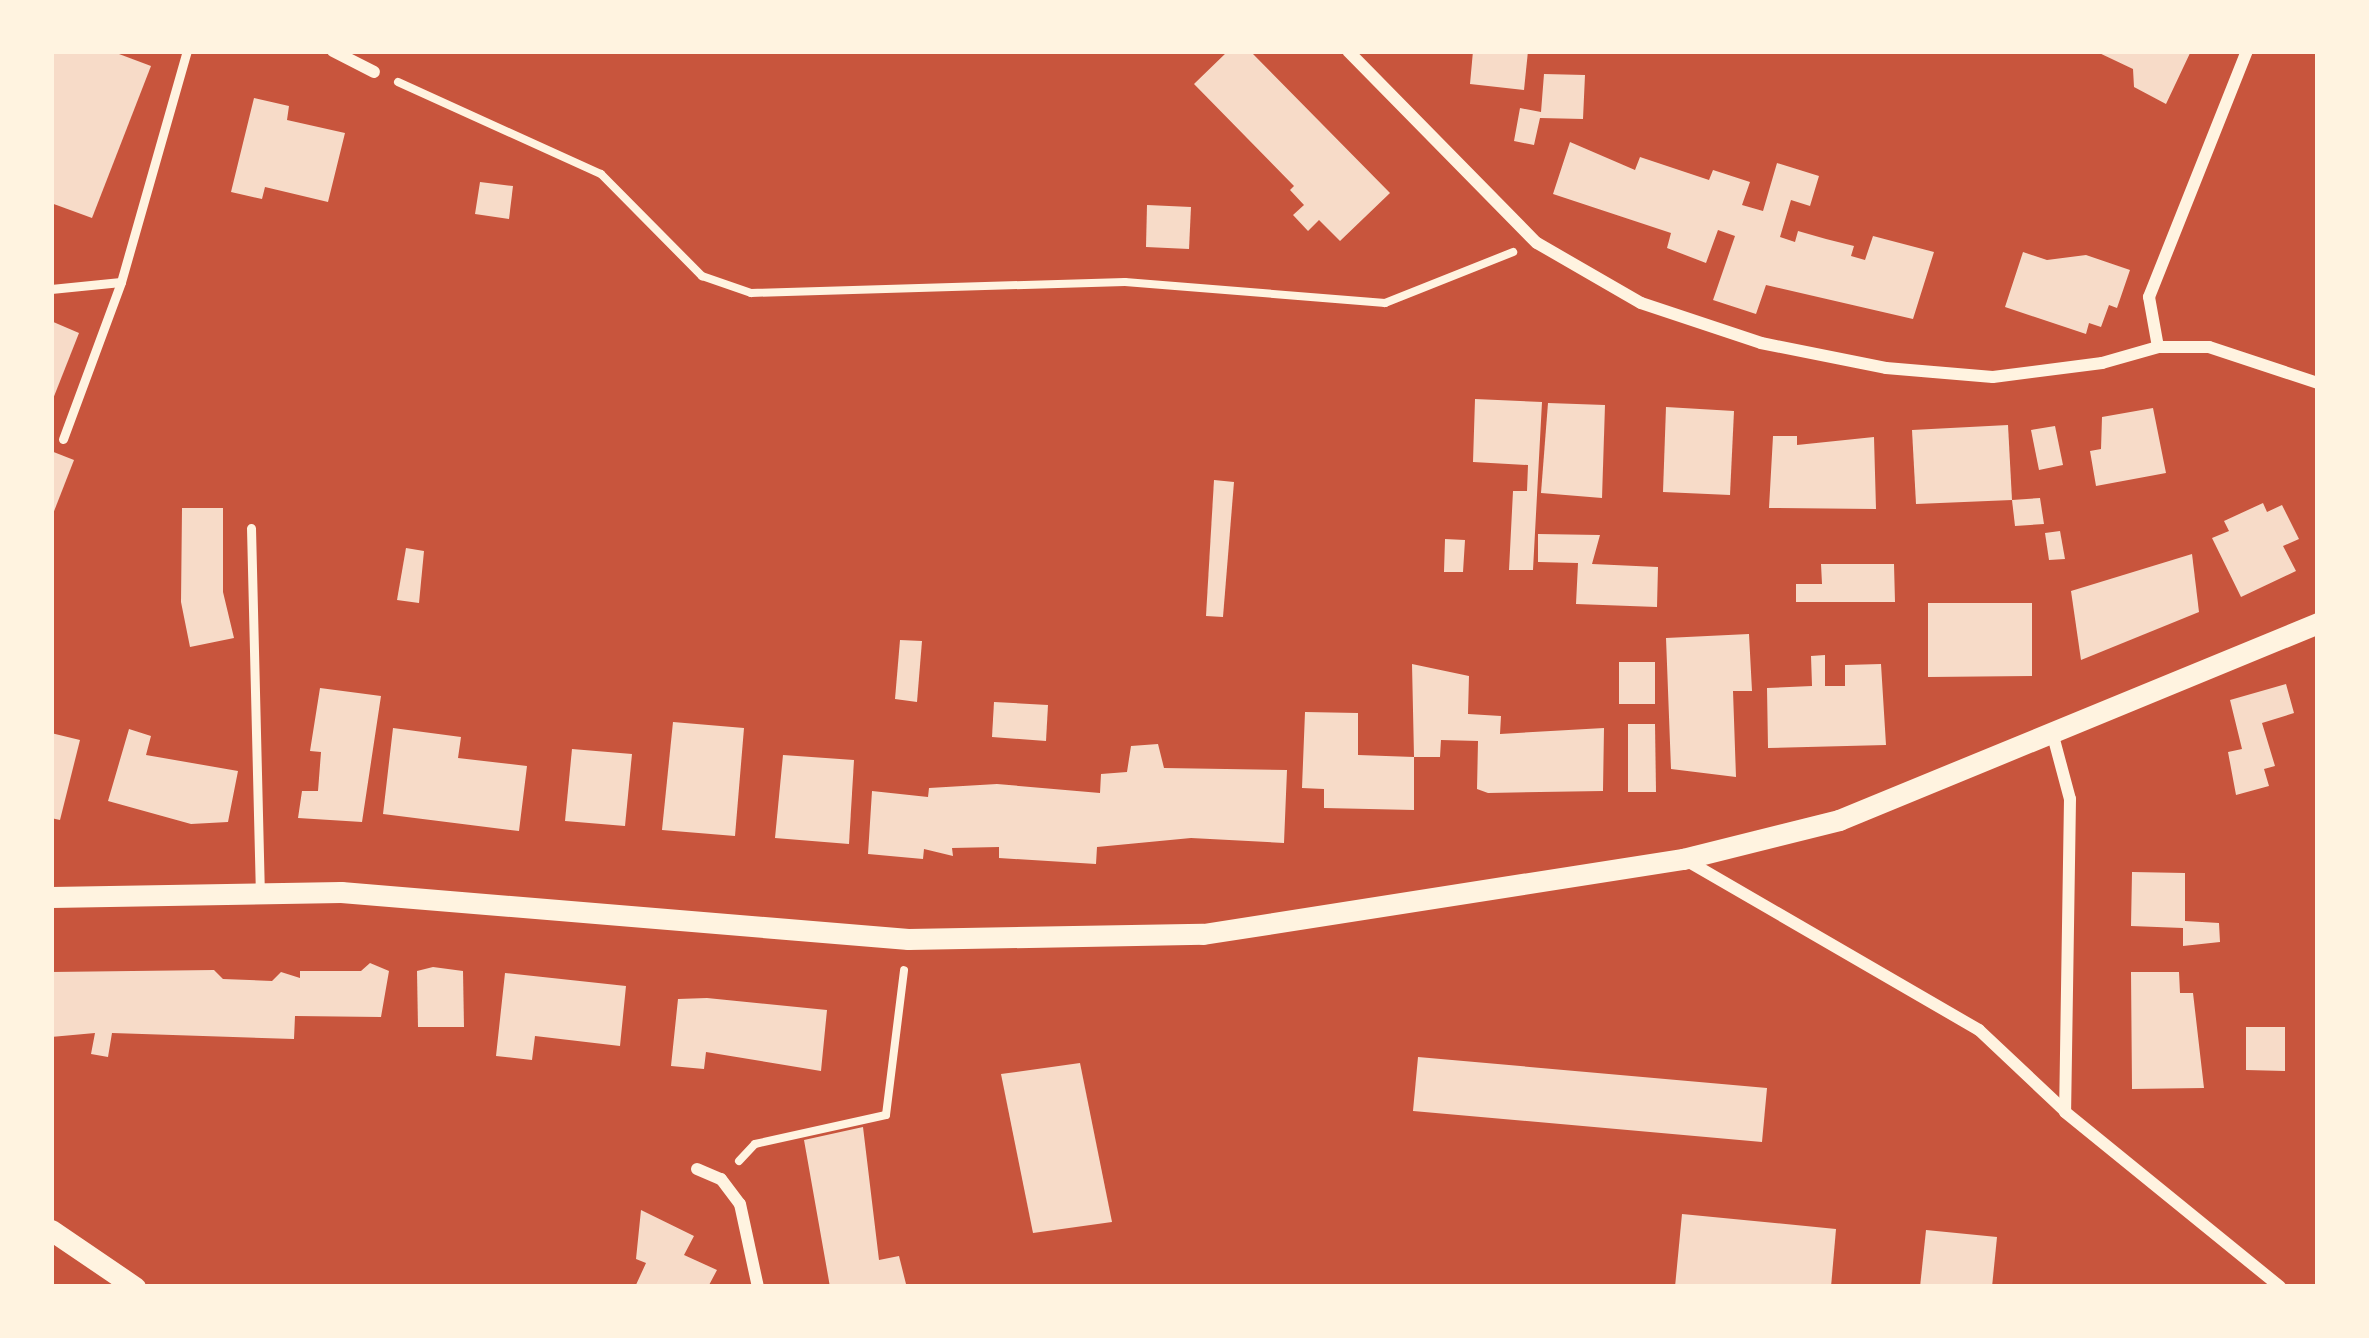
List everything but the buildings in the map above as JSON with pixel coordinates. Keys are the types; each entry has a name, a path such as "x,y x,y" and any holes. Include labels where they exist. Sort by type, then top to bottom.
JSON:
{"street":[{"path":"334,51 374,72"},
{"path":"1348,51 1537,243 1642,303 1761,343 1886,368 1993,377 2102,363 2158,346 2209,347 2318,383"},
{"path":"2158,346 2149,297 2247,51"},
{"path":"51,897 341,892 908,939 1202,934 1683,859 1839,820 2318,623"},
{"path":"2051,732 2070,799 2066,1112"},
{"path":"1683,859 1718,886 1978,1030 2066,1112 2280,1287"},
{"path":"697,1169 721,1179 740,1204 758,1287"},
{"path":"51,1230 135,1287"}],"lane":[{"path":"63,440 121,282 188,51"},
{"path":"51,289 121,282"},
{"path":"251,528 260,894"}],"path":[{"path":"374,72 601,173 702,276 751,293 1125,282 1385,303 1537,243"},
{"path":"721,1179 755,1144 886,1114 908,939"}]}
